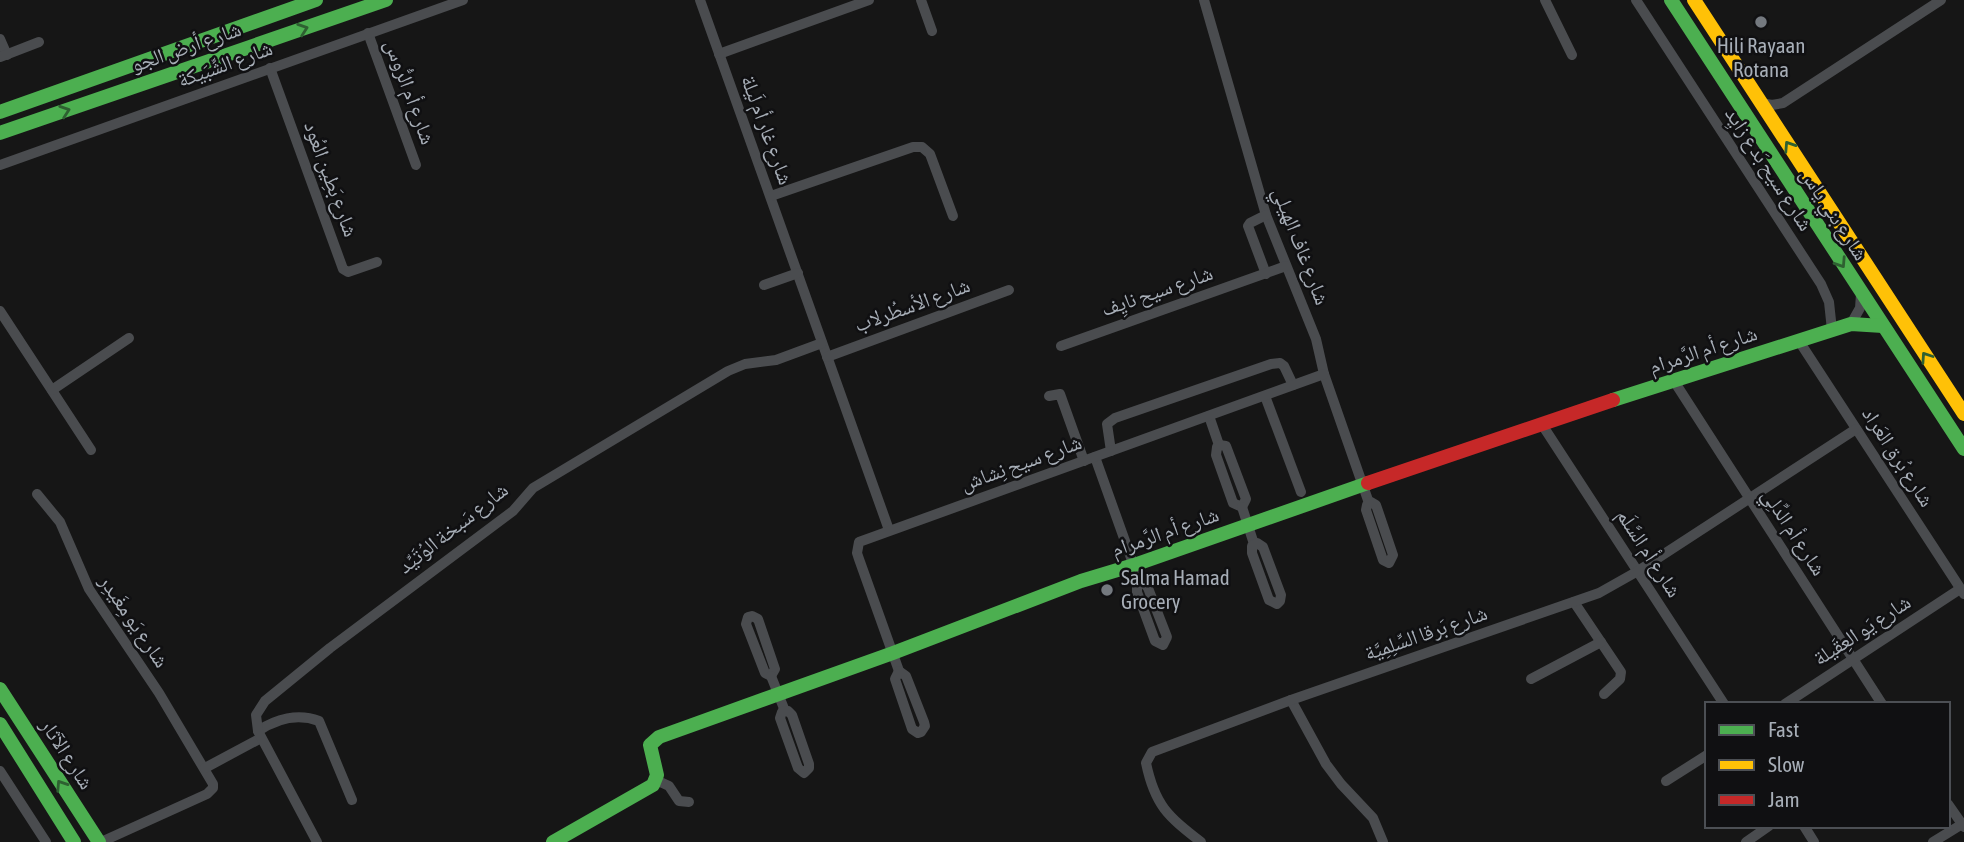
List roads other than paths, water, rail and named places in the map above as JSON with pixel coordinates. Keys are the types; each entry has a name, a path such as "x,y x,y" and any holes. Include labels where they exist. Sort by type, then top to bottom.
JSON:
{"street":[{"name":"شارع أرض الجو","path":"0,112 316,0"},
{"name":"شارع أرض الجو","path":"0,133 386,0"},
{"name":"شارع الشِّبَيكة","path":"0,165 463,0"},
{"name":"شارع غار أم لَيلة","path":"700,0 889,530"},
{"path":"719,54 869,0"},
{"path":"921,0 932,31"},
{"name":"شارع غاف الهيلي","path":"1203,0 1266,215 1316,339 1324,374 1369,503 1366,510 1382,558 1389,562 1394,558 1389,542 1376,505 1369,503"},
{"path":"1545,0 1572,55"},
{"name":"شارع سيح بَدع زايِد","path":"1636,0 1821,284 1829,302 1832,330"},
{"name":"شارع بني ياس","path":"1671,0 1964,449"},
{"name":"شارع بني ياس","path":"1694,0 1964,414"},
{"path":"1761,103 1783,103 1941,0"},
{"name":"شارع أم الرُّوس","path":"368,33 416,165"},
{"path":"0,38 3,56 39,42"},
{"name":"شارع بَطِين العُود","path":"270,68 343,269 348,272 377,262"},
{"path":"1775,123 1777,112 1783,103"},
{"path":"771,195 913,147 922,147 930,154 953,216"},
{"path":"1266,215 1248,226 1266,274"},
{"name":"شارع سيح نايِف","path":"1061,345 1286,266"},
{"path":"764,285 798,272"},
{"name":"شارع الأسطُرلاب","path":"827,357 1009,290"},
{"path":"1851,324 1860,308 1861,294"},
{"path":"0,312 91,450"},
{"name":"شارع أم الرَّمرام","path":"656,780 650,750 652,741 1081,581 1541,423 1832,330 1851,324 1883,326"},
{"path":"52,390 129,338"},
{"name":"شارع بُرق العَراد","path":"1799,341 1962,592"},
{"name":"شارع سَبخة الوُتَيِّد","path":"260,735 256,715 265,701 350,632 513,511 533,488 736,367 776,360 822,343"},
{"path":"1111,451 1106,428 1115,418 1270,364 1280,363 1284,366 1293,385"},
{"name":"شارع سيح نِشاش","path":"899,671 895,679 912,729 921,732 924,722 906,676 899,671 857,553 859,542 1324,374"},
{"name":"شارع أم الدِّلِي","path":"1674,381 1881,702"},
{"path":"1049,396 1060,394 1084,461"},
{"path":"1265,396 1301,492"},
{"path":"1209,416 1219,445 1216,455 1233,503 1242,506 1254,544 1251,550 1269,600 1278,604 1281,595 1263,547 1261,544 1254,544"},
{"name":"شارع أم السَّلَم","path":"1541,423 1723,702"},
{"name":"شارع بَرقا السِّلِمِيَّة","path":"1200,842 1174,822 1164,810 1146,762 1148,756 1159,749 1599,593 1638,571 1856,429"},
{"path":"1062,435 1073,430"},
{"path":"1095,457 1140,583 1137,592 1155,641 1163,645 1167,637 1147,585 1140,583"},
{"name":"شارع يَو مِغَيدِر","path":"37,494 60,522 89,589 159,693 205,768"},
{"name":"شارع يَو العِقَيلة","path":"1788,702 1962,592"},
{"path":"1574,602 1622,675 1604,694"},
{"path":"771,676 775,669 758,620 752,616 748,617 746,624 765,673 771,676 785,711 792,715 809,764 804,773 798,768 780,718 785,711"},
{"path":"1531,679 1601,642"},
{"name":"شارع الآثار","path":"0,689 100,842"},
{"path":"1291,700 1326,764 1341,784 1367,810 1383,842"},
{"path":"100,842 207,794 213,784 205,768 260,735 279,719 310,718 319,721 352,800"},
{"name":"شارع الآثار","path":"0,724 74,842"},
{"path":"260,735 317,842"},
{"path":"1666,781 1705,756"},
{"path":"0,771 46,842"},
{"path":"553,842 643,793 656,780 669,786 679,801 690,802"},
{"path":"1933,842 1963,825 1950,807"},
{"path":"1746,842 1766,828"}],"place":[{"name":"Hili Rayaan Rotana","path":"1761,22"},
{"name":"Salma Hamad Grocery","path":"1107,590"}]}
